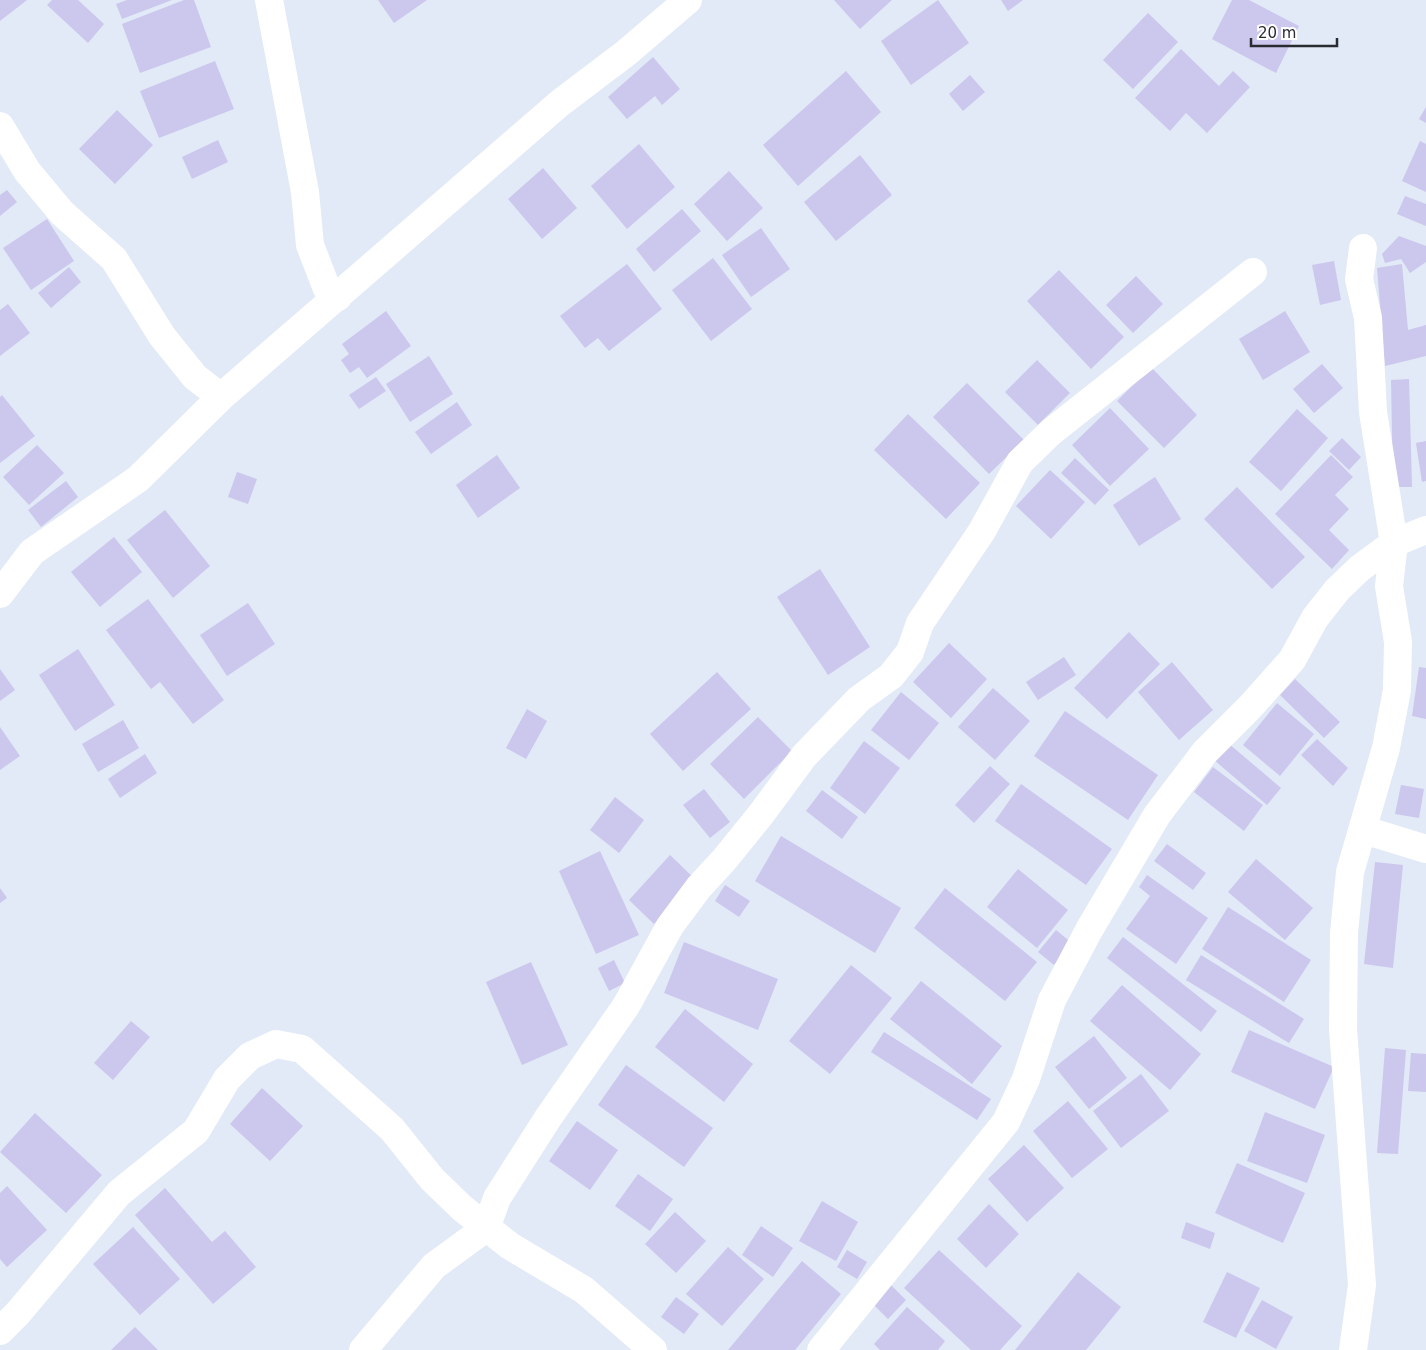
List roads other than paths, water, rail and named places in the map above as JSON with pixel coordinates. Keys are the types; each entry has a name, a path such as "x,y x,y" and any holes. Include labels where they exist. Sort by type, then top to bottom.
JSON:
{"street":[{"path":"269,0 305,192 310,245 327,288 338,297"},
{"path":"0,594 32,552 138,479 221,397 560,103 626,52 688,0"},
{"path":"0,126 27,171 62,213 114,259 162,336 195,377 221,397"},
{"path":"1353,1350 1362,1285 1343,1029 1344,932 1350,872 1364,830 1386,748 1397,690 1398,642 1390,586 1394,543 1373,412 1368,318 1358,279 1363,248"},
{"path":"364,1350 434,1266 486,1228 497,1198 548,1118 626,1006 670,926 699,887 724,860 762,813 804,756 859,699 891,676 910,652 920,623 982,530 1020,462 1051,432 1253,272"},
{"path":"821,1350 1006,1122 1026,1079 1052,1000 1090,930 1157,815 1205,752 1250,707 1292,660 1315,618 1337,590 1360,568 1394,543 1426,530"},
{"path":"1360,568 1390,586"},
{"path":"1364,830 1426,849"},
{"path":"0,1331 18,1313 119,1193 196,1131 227,1079 250,1056 276,1044 302,1049 392,1129 432,1179 486,1228 510,1246 584,1290 653,1350"}]}
